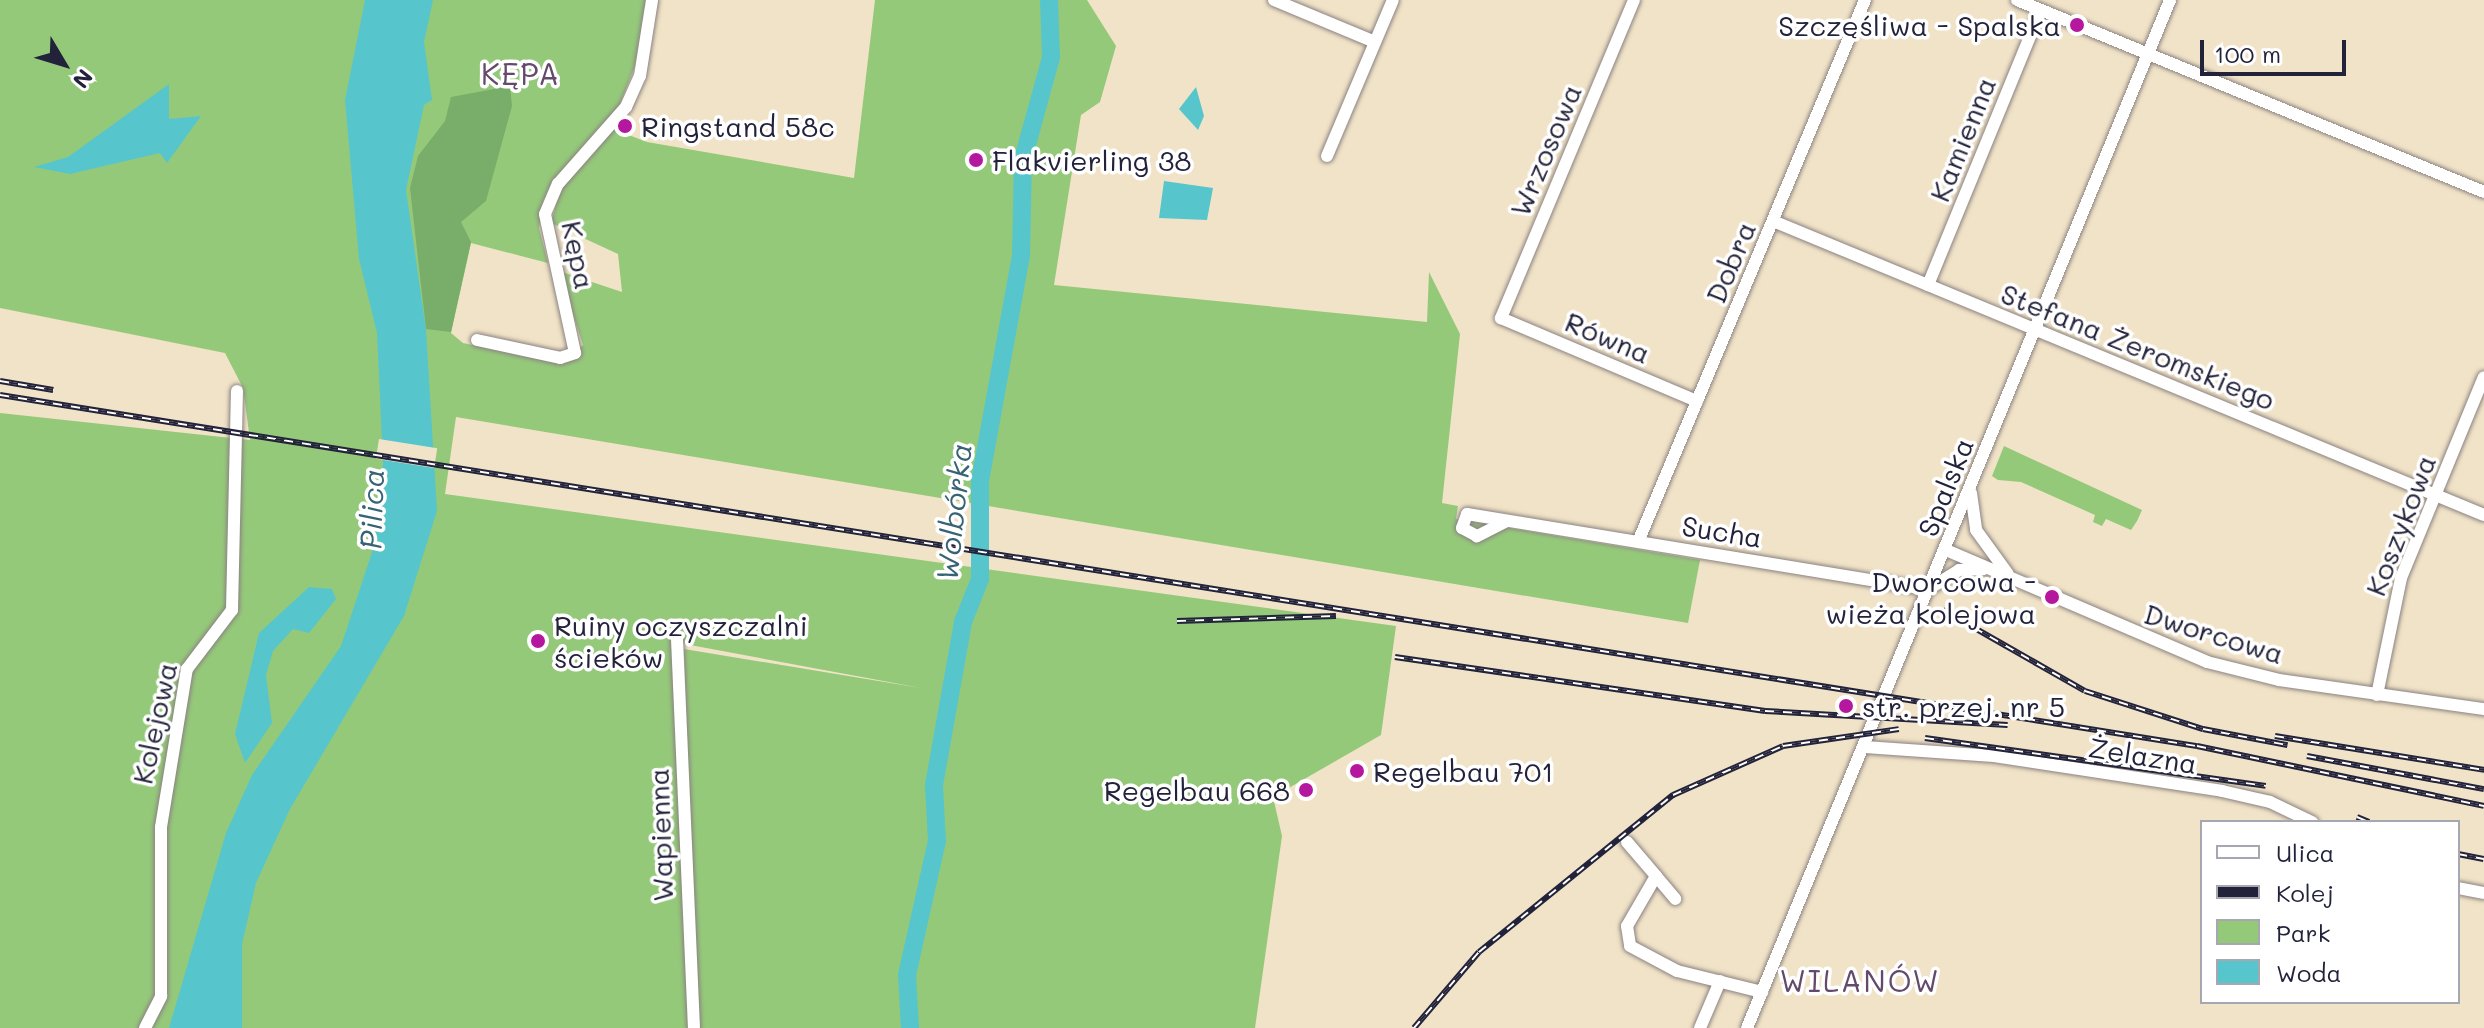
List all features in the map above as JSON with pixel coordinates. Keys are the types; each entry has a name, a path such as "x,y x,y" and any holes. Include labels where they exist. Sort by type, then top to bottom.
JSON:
{"street":[{"name":"Kępa","path":"477,340 560,358 575,353 547,247 548,200 626,107 640,76 652,0"},
{"path":"1274,0 1375,42"},
{"path":"1327,156 1393,0"},
{"name":"Wrzosowa","path":"1501,318 1634,0"},
{"name":"Dobra","path":"1638,542 1865,0"},
{"path":"2017,0 2484,192"},
{"name":"Spalska","path":"1747,1028 2170,0"},
{"name":"Kamienna","path":"1928,285 2041,10"},
{"name":"Stefana Żeromskiego","path":"1773,221 2484,515"},
{"name":"Równa","path":"1501,318 1697,401"},
{"name":"Koszykowa","path":"2377,695 2394,599 2484,377"},
{"name":"Kolejowa","path":"145,1028 161,996 161,827 187,669 232,610 237,391"},
{"path":"1972,485 1981,542 2017,581"},
{"name":"Sucha","path":"1507,521 1929,590"},
{"name":"Dworcowa","path":"1946,550 2207,662 2377,695 2484,709"},
{"path":"1929,590 1959,570 1992,570"},
{"name":"Wapienna","path":"677,639 694,1028"},
{"name":"Żelazna","path":"1865,747 1994,756 2222,791 2270,802 2308,820"},
{"path":"1627,842 1675,899"},
{"path":"1656,876 1627,926 1630,946 1677,971 1762,992"},
{"path":"2460,888 2484,893"},
{"path":"1700,1028 1720,981"}],"green space":[{"path":"0,0 646,0 635,66 619,106 544,199 539,228 548,263 471,243 451,333 463,343 561,364 583,345 559,271 622,292 618,254 551,223 561,187 613,129 647,142 854,178 875,0 1087,0 1116,46 1100,102 1081,115 1054,285 1427,322 1429,272 1460,334 1442,503 1458,506 1456,519 1700,560 1688,623 456,417 445,494 1396,626 1381,735 1273,797 1282,836 1255,1028 697,1028 684,649 921,688 674,642 688,1028 0,1028 0,413 250,440 243,388 225,353 0,308"},
{"path":"510,86 512,106 486,201 461,222 471,242 451,332 426,329 410,188 418,156 445,121 451,97"},
{"path":"2004,446 2142,510 2137,521 2131,530 2106,519 2102,526 2093,522 2095,515 2021,482 1998,480 1992,476"}],"water":[{"path":"365,0 433,0 424,42 432,100 424,105 406,190 426,330 437,511 404,616 290,809 256,883 242,944 242,1028 169,1028 226,833 252,775 341,646 375,543 383,463 377,333 359,259 345,100"},
{"path":"169,84 169,119 201,116 167,163 160,153 70,174 34,167 68,157"},
{"path":"1196,87 1204,116 1198,130 1179,109"},
{"path":"1164,181 1213,188 1207,220 1159,218"},
{"path":"309,587 332,589 336,599 309,633 293,629 273,651 266,675 272,723 245,763 235,734 259,633"}],"pier":[{"path":"379,439 437,448 434,468 376,459"}],"waterway":[{"name":"Wolbórka","path":"910,1028 907,975 937,841 934,785 963,622 980,579 980,481 1021,255 1023,159 1051,57 1049,0"}],"railway":[{"path":"0,381 53,390"},
{"path":"0,395 2197,746 2484,806"},
{"path":"1943,610 2085,691 2203,729 2287,745"},
{"path":"1177,621 1336,616"},
{"path":"1395,657 1765,711 2008,725"},
{"path":"1414,1028 1479,952 1673,795 1783,746 1899,729"},
{"path":"2275,736 2484,770"},
{"path":"1925,738 2266,786"},
{"path":"2307,756 2484,789"},
{"path":"2357,817 2364,820"},
{"path":"2460,854 2484,859"}],"place":[{"name":"Szczęśliwa - Spalska","path":"2077,25"},
{"name":"Ringstand 58c","path":"625,126"},
{"name":"Flakvierling 38","path":"976,160"},
{"name":"Dworcowa - wieża kolejowa","path":"2052,597"},
{"name":"Ruiny oczyszczalni ścieków","path":"538,641"},
{"name":"str. przej. nr 5","path":"1846,706"},
{"name":"Regelbau 701","path":"1357,771"},
{"name":"Regelbau 668","path":"1306,790"}],"district":[{"name":"KĘPA","path":"521,73"},
{"name":"WILANÓW","path":"1860,980"}],"water label":[{"name":"Pilica","path":"371,509"}]}
